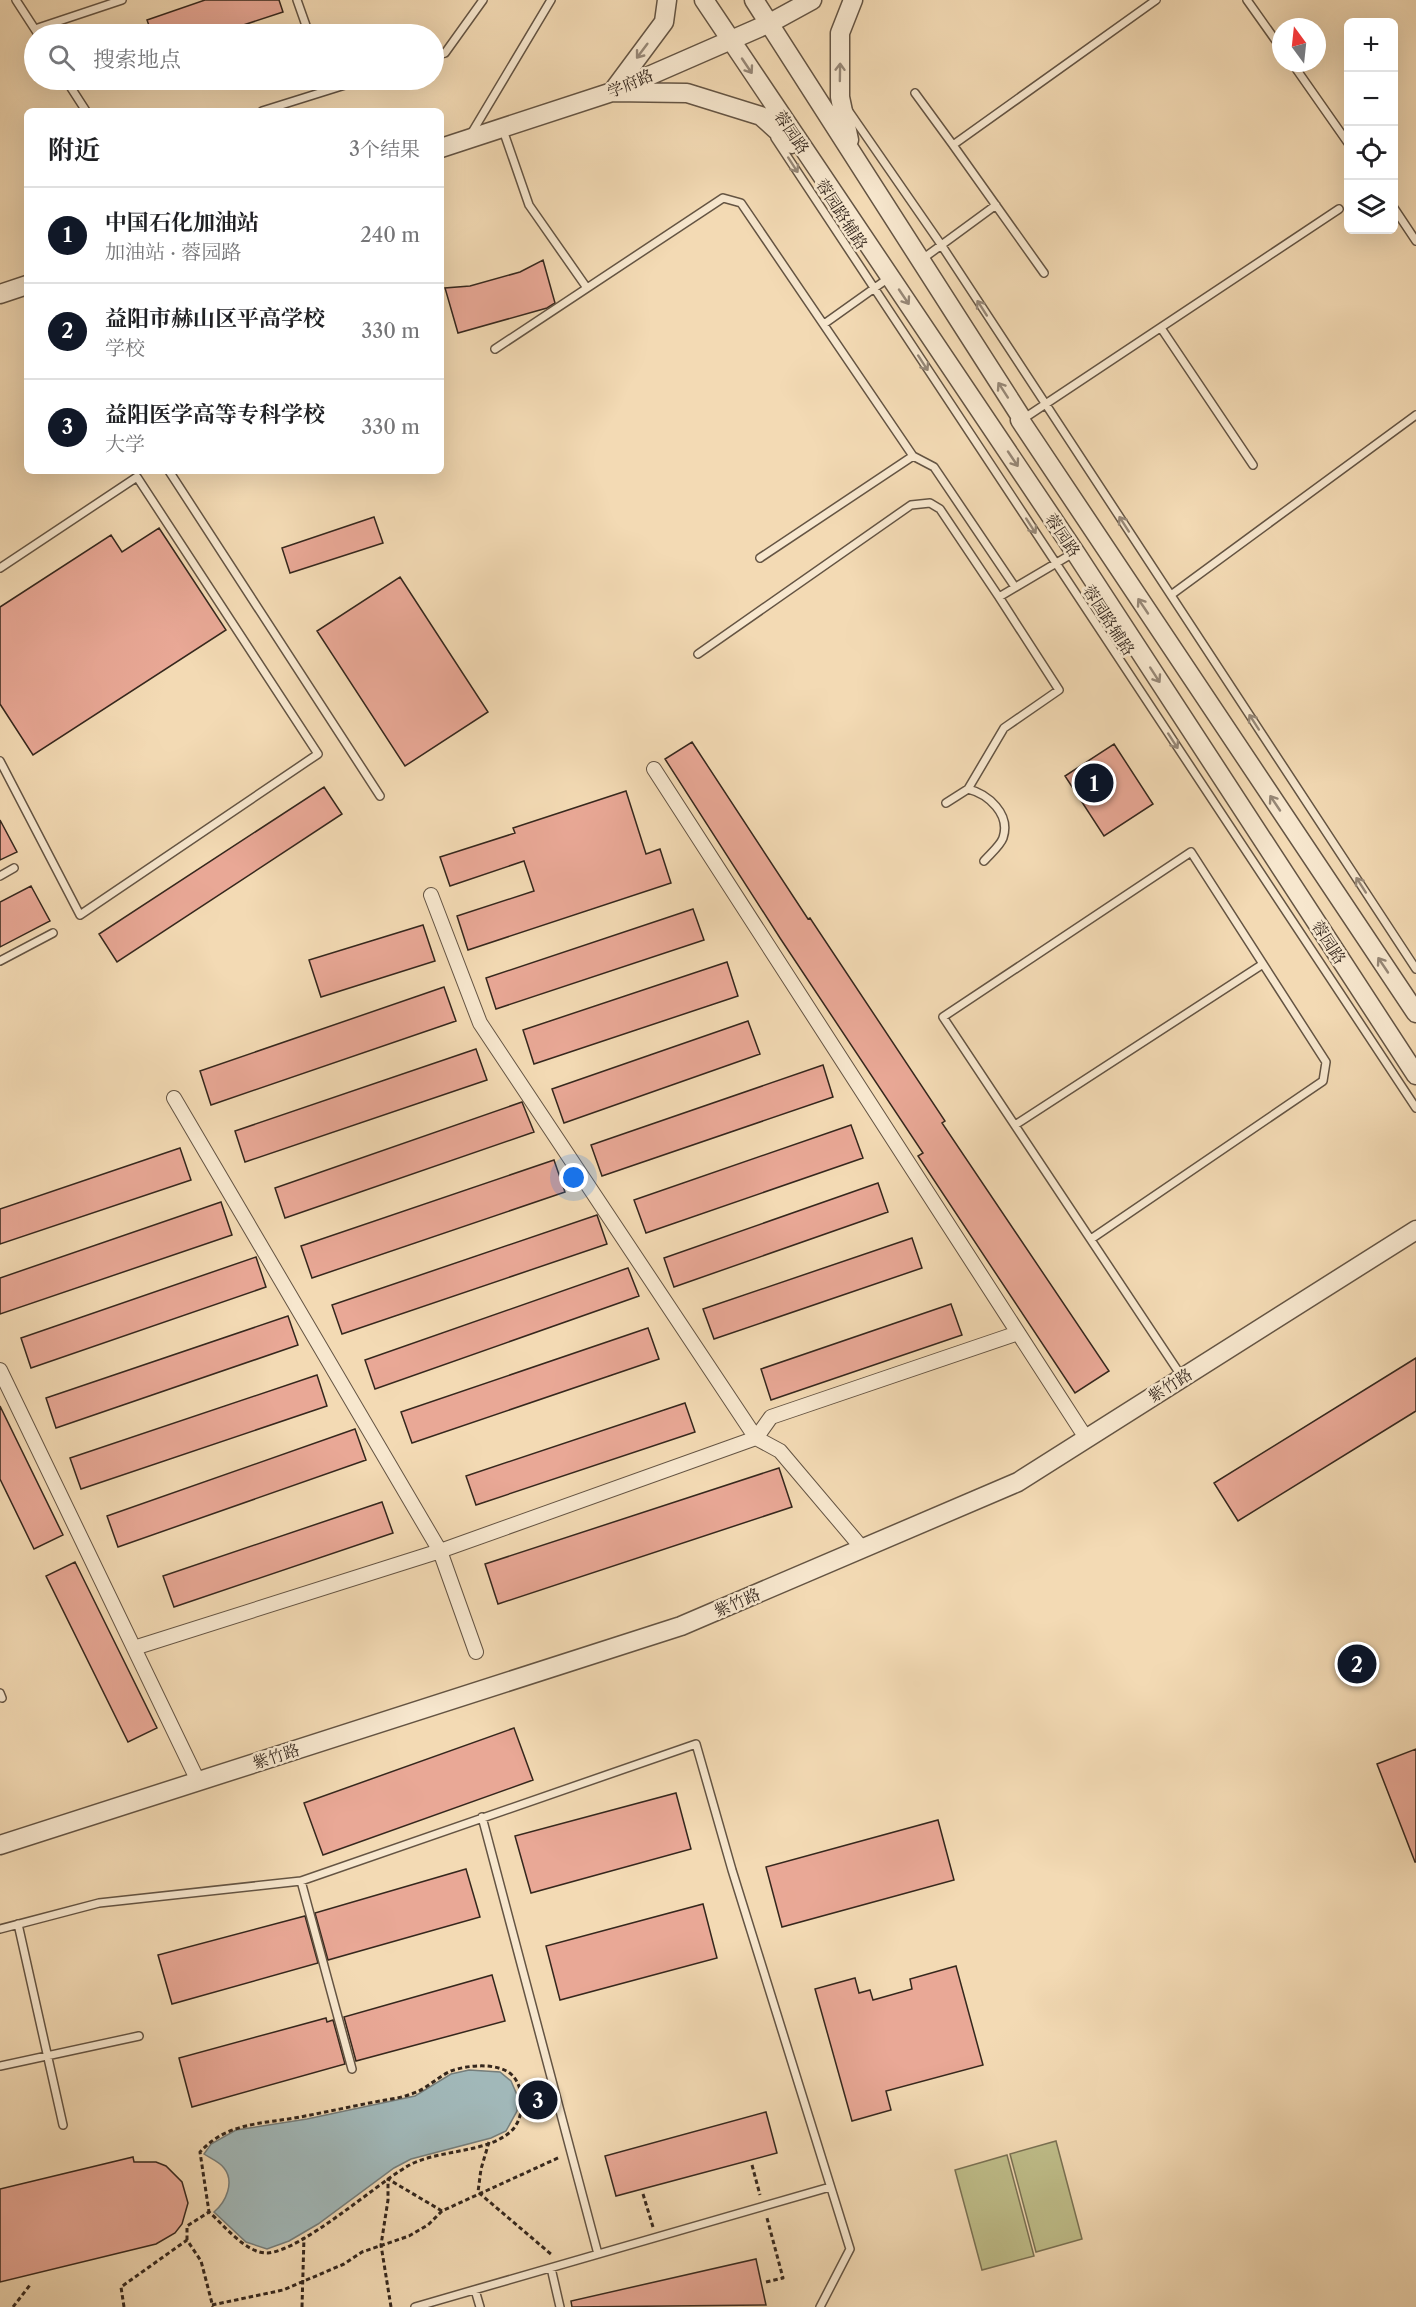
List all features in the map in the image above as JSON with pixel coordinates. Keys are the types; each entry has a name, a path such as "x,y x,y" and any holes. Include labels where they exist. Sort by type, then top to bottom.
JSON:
{"street":[{"path":"612,92 664,22 667,0"},
{"name":"蓉园路","path":"704,0 1075,552 1416,1075"},
{"name":"蓉园路","path":"754,0 921,260 1020,420 1416,1013"},
{"name":"学府路","path":"444,147 612,92 770,23 812,0"},
{"path":"851,150 840,97 840,33 853,0"},
{"path":"612,92 687,93 761,116 815,165"},
{"path":"0,294 24,286"},
{"path":"654,769 1086,1438"},
{"path":"431,895 480,1023 756,1438 780,1450 862,1548"},
{"path":"174,1098 440,1551 476,1652"},
{"name":"紫竹路","path":"0,1845 681,1626 1018,1482 1416,1230"},
{"path":"134,1648 440,1551 756,1438 771,1417 1018,1333"},
{"path":"0,1370 198,1781"}],"lane":[{"path":"16,0 31,24"},
{"path":"58,24 122,0"},
{"path":"297,0 305,24"},
{"path":"444,53 483,0"},
{"path":"468,140 551,0"},
{"path":"953,145 1156,0"},
{"path":"1247,0 1272,35"},
{"path":"1298,72 1344,137"},
{"path":"72,90 84,108"},
{"path":"271,108 327,90"},
{"path":"915,93 1044,273"},
{"path":"840,97 940,243 1416,969"},
{"name":"蓉园路辅路","path":"761,116 1416,1108"},
{"path":"503,128 529,205 587,288"},
{"path":"495,349 723,198 741,203 913,456 934,467 1015,587"},
{"path":"921,260 940,243 996,205"},
{"path":"1020,420 1046,405 1339,208"},
{"path":"1398,214 1416,241"},
{"path":"824,324 890,277"},
{"path":"1161,328 1253,465"},
{"path":"1171,595 1416,415"},
{"path":"760,558 913,456"},
{"path":"171,474 380,796"},
{"path":"0,568 137,477 318,754 80,915 0,761"},
{"path":"698,654 911,505 930,503 940,509 1059,690 1004,728 968,789 946,803"},
{"path":"999,597 1075,552"},
{"path":"968,789 983,793 996,805 1004,825 1002,839 984,861"},
{"path":"1091,1239 1323,1081 1326,1062 1191,852 943,1017 1182,1377"},
{"path":"0,876 14,868"},
{"path":"0,961 53,933"},
{"path":"1015,1125 1263,963"},
{"path":"0,1929 99,1903 301,1881 696,1744 850,2249 820,2307"},
{"path":"482,1817 598,2254"},
{"path":"301,1881 352,2069"},
{"path":"18,1923 63,2125"},
{"path":"0,2066 139,2036"},
{"path":"415,2307 830,2187"},
{"path":"551,2268 560,2307"},
{"path":"475,2290 480,2307"}],"path":[{"path":"477,2067 499,2068 512,2076 519,2090 522,2106 520,2119 510,2133 489,2142 408,2165 388,2179 338,2216 287,2247 266,2253 246,2246 209,2212 200,2152 211,2139 226,2132 257,2122 298,2117 413,2094 451,2071 477,2067"},
{"path":"478,2192 481,2169 489,2142"},
{"path":"209,2212 187,2226 187,2240 201,2261 213,2306 283,2290 305,2281 344,2264 362,2252 409,2236 428,2224 442,2211 478,2192 571,2153"},
{"path":"752,2165 783,2278 766,2283"},
{"path":"388,2179 442,2211"},
{"path":"388,2179 388,2200 381,2245 392,2307"},
{"path":"478,2192 562,2264"},
{"path":"643,2194 656,2237"},
{"path":"302,2307 305,2281 304,2236"},
{"path":"124,2307 121,2287 187,2240"},
{"path":"13,2307 30,2285"}],"shaded area":[{"path":"1056,2141 1082,2239 1036,2252 1010,2154"},
{"path":"1007,2155 1034,2256 982,2270 955,2170"}],"water":[{"path":"469,2070 500,2072 511,2081 517,2095 517,2111 506,2131 491,2138 411,2159 394,2168 318,2224 289,2241 267,2249 246,2242 214,2212 228,2192 229,2179 222,2166 204,2154 211,2144 236,2130 307,2119 415,2096 451,2074"}],"building":[{"path":"205,0 279,0 283,12 246,24 148,24 147,20"},
{"path":"543,260 555,303 547,308 458,333 445,288 470,286 520,272"},
{"path":"374,517 383,543 290,573 282,548"},
{"path":"159,528 226,630 33,755 0,704 0,607 111,535 122,552"},
{"path":"400,577 488,712 405,766 317,631"},
{"path":"692,742 945,1121 942,1123 1109,1371 1075,1393 918,1156 923,1153 780,938 665,759"},
{"path":"1114,744 1153,804 1104,836 1065,776"},
{"path":"324,787 342,814 117,962 99,934"},
{"path":"626,791 646,854 660,849 671,883 468,950 457,916 534,891 524,861 450,886 440,857 515,833 513,828"},
{"path":"0,820 17,852 0,860"},
{"path":"31,886 50,921 0,947 0,902"},
{"path":"693,909 704,940 496,1009 486,978"},
{"path":"423,925 435,961 321,997 309,960"},
{"path":"727,962 738,996 534,1064 523,1030"},
{"path":"444,987 456,1021 211,1105 200,1071"},
{"path":"748,1021 760,1054 564,1123 552,1089"},
{"path":"476,1049 487,1080 245,1162 235,1131"},
{"path":"823,1065 833,1097 602,1176 591,1145"},
{"path":"522,1102 534,1132 285,1218 275,1188"},
{"path":"851,1125 863,1158 646,1233 634,1200"},
{"path":"180,1148 191,1180 0,1244 0,1209"},
{"path":"554,1160 565,1192 312,1278 301,1246"},
{"path":"878,1183 888,1212 674,1287 664,1258"},
{"path":"221,1202 232,1235 0,1314 0,1278"},
{"path":"597,1215 607,1244 342,1334 332,1305"},
{"path":"912,1238 922,1268 714,1339 703,1309"},
{"path":"256,1257 266,1287 31,1368 21,1338"},
{"path":"628,1268 639,1296 375,1389 365,1360"},
{"path":"951,1304 962,1335 771,1400 761,1369"},
{"path":"288,1316 298,1345 56,1428 46,1398"},
{"path":"648,1328 659,1359 412,1443 401,1412"},
{"path":"1416,1358 1416,1411 1238,1521 1214,1483"},
{"path":"317,1375 327,1406 81,1489 70,1458"},
{"path":"685,1403 695,1432 476,1505 466,1476"},
{"path":"0,1406 63,1535 34,1549 0,1479"},
{"path":"355,1429 366,1460 118,1547 107,1516"},
{"path":"779,1468 792,1507 498,1604 485,1564"},
{"path":"382,1502 393,1533 174,1607 163,1576"},
{"path":"75,1562 157,1728 128,1742 46,1576"},
{"path":"514,1728 533,1780 323,1855 304,1803"},
{"path":"1416,1749 1416,1862 1415,1862 1377,1764"},
{"path":"676,1793 691,1849 531,1893 515,1836"},
{"path":"938,1820 954,1880 782,1927 766,1867"},
{"path":"466,1869 480,1917 328,1960 315,1913"},
{"path":"703,1904 717,1958 560,2000 546,1946"},
{"path":"305,1916 318,1963 172,2004 158,1955"},
{"path":"956,1966 983,2065 886,2091 891,2110 852,2121 815,1989 855,1978 859,1993 870,1990 873,2000 912,1989 910,1979"},
{"path":"492,1975 505,2021 356,2061 344,2017"},
{"path":"326,2018 327,2022 333,2020 345,2064 192,2107 179,2058"},
{"path":"766,2112 777,2153 616,2196 605,2156"},
{"path":"133,2157 134,2162 156,2162 166,2166 182,2182 188,2203 182,2224 175,2233 156,2244 0,2282 0,2189"},
{"path":"756,2259 766,2305 572,2307 571,2301"}],"place":[{"name":"中国石化加油站","path":"1094,783"},
{"name":"益阳市赫山区平高学校","path":"1357,1664"},
{"name":"益阳医学高等专科学校","path":"538,2100"}]}
